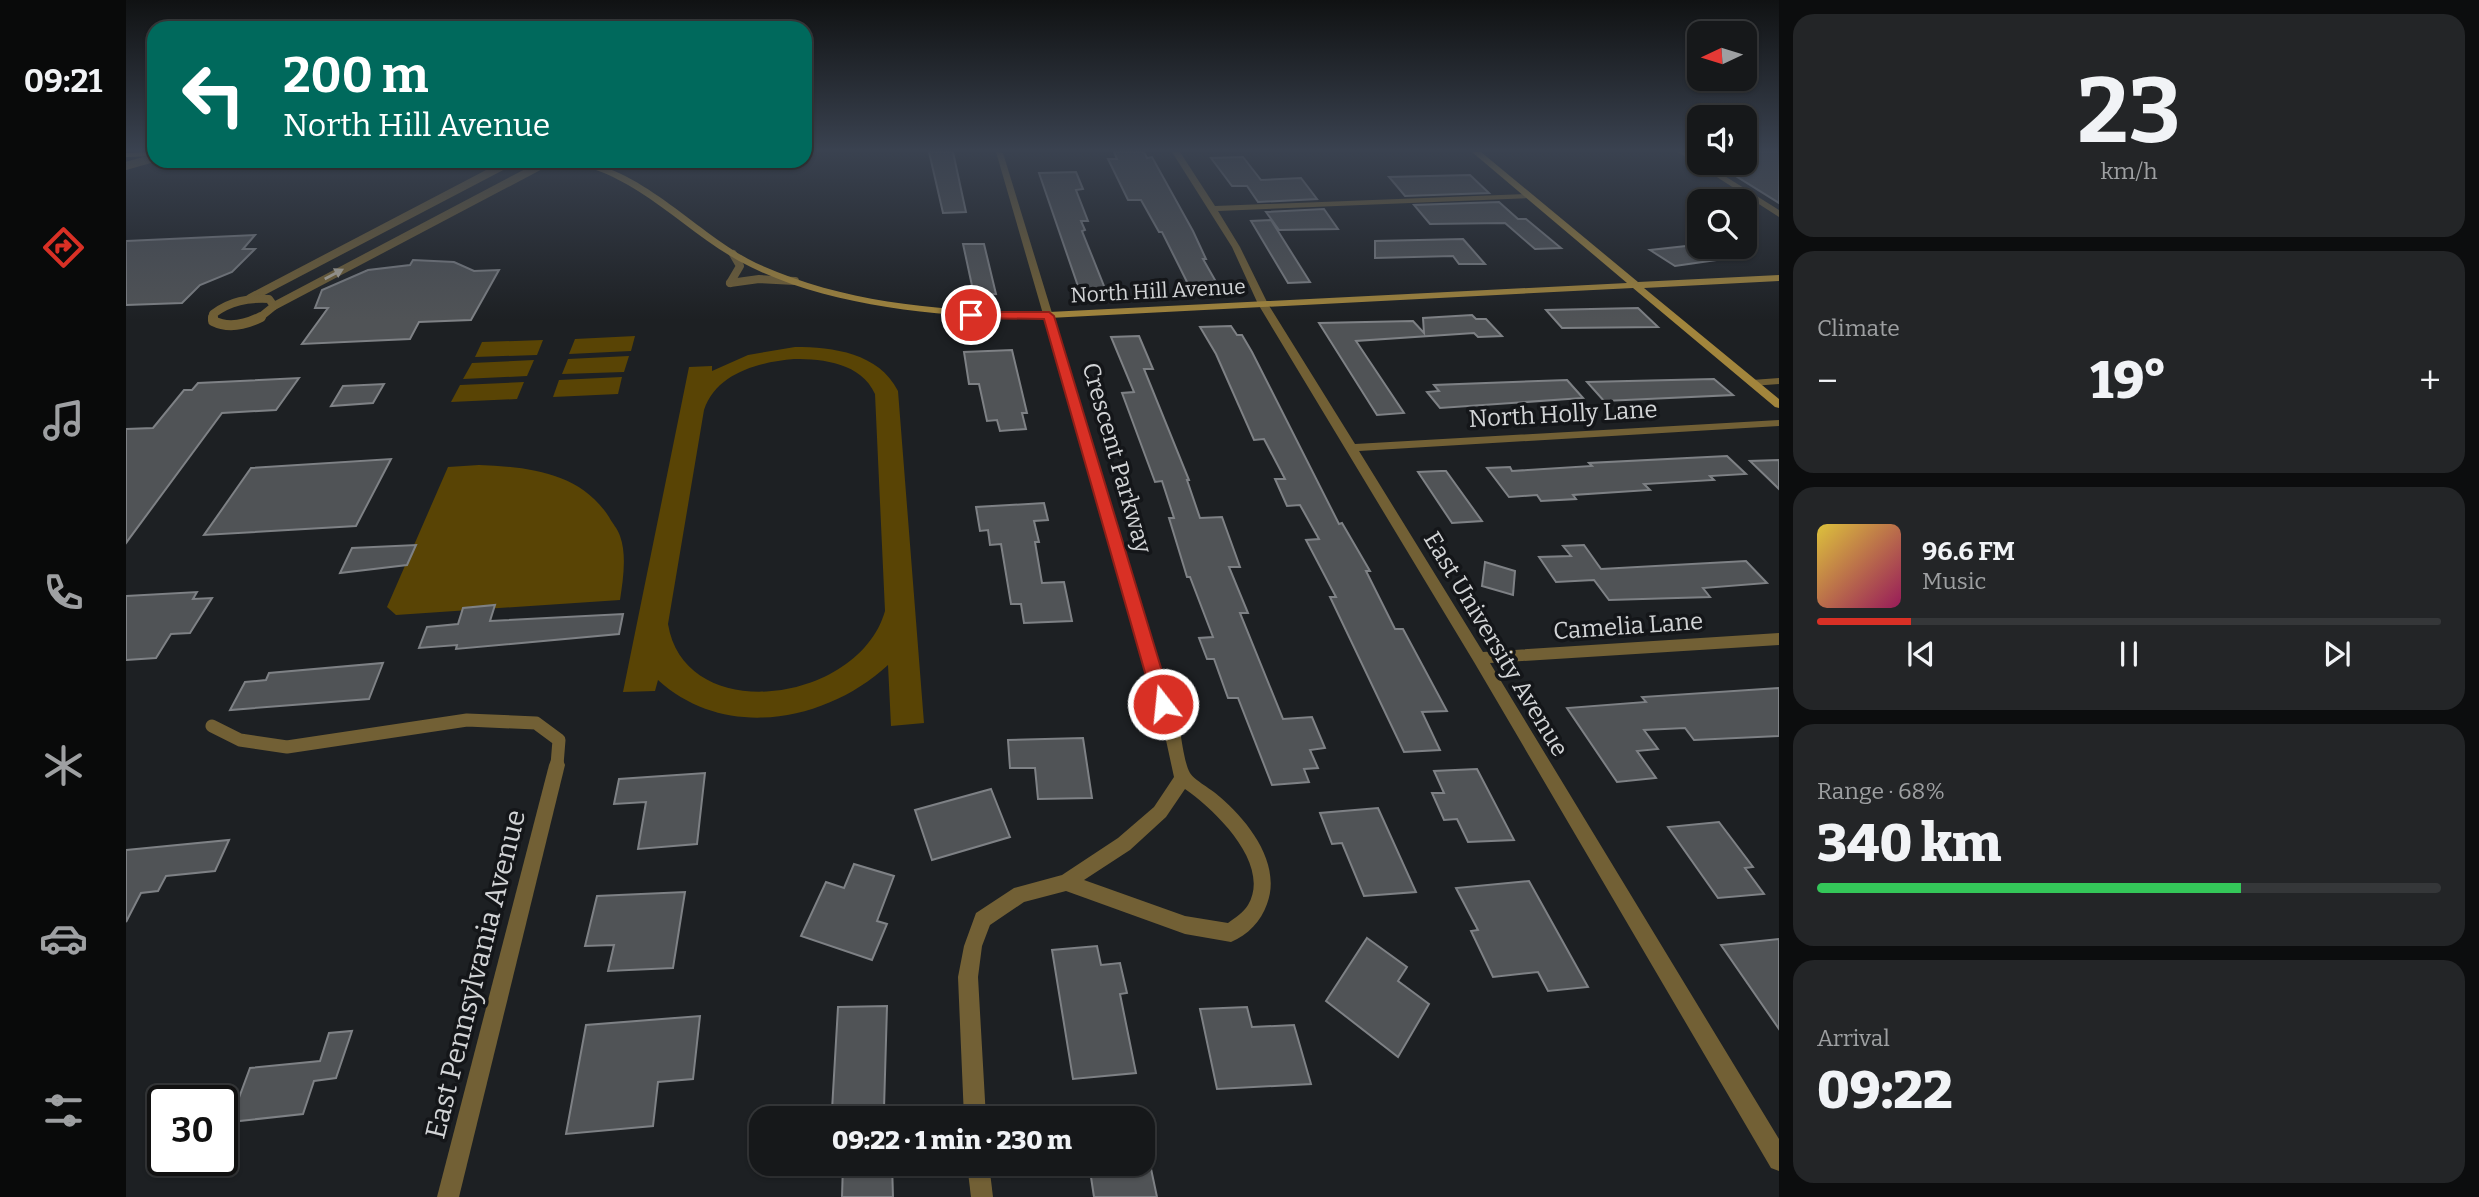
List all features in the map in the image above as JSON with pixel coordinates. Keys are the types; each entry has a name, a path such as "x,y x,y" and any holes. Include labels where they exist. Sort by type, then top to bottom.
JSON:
{"street":[{"name":"North Hill Avenue","path":"669,208 733,254 795,281 897,307 947,314 1049,316 1779,278"},
{"name":"Crescent Parkway","path":"1016,208 1183,778"},
{"path":"1212,209 1240,208"},
{"path":"1543,208 1779,405"},
{"name":"East University Avenue","path":"1212,209 1236,247 1263,304 1479,658 1779,1160"},
{"path":"1752,383 1779,381"},
{"name":"North Holly Lane","path":"1350,447 1779,423"},
{"name":"Camelia Lane","path":"1479,658 1779,639"},
{"name":"East Pennsylvania Avenue","path":"448,1197 557,765"},
{"path":"974,1106 968,977 973,946 984,919 1020,894 1066,882 1125,844 1160,812 1183,778 1208,794 1254,848 1264,885 1255,911 1231,933 1185,925 1066,882"},
{"path":"979,1176 982,1197"}],"lane":[{"path":"422,208 250,298 220,307 213,314 213,321 225,326 246,323 265,316 274,306 460,208"},
{"path":"733,254 740,266 730,283 759,279 795,281"},
{"path":"250,298 269,299 274,306"},
{"path":"212,726 240,740 287,747 467,720 536,723 559,740 557,765"}],"shaded area":[{"path":"635,336 631,351 569,354 575,339"},
{"path":"543,340 537,355 475,357 482,342"},
{"path":"795,347 839,351 867,360 879,368 890,378 898,391 924,723 891,726 888,665 863,685 835,700 806,711 775,717 744,717 713,711 685,699 658,680 655,691 623,692 689,367 712,366 712,371 748,355","holes":["806,359 851,369 861,375 875,394 885,611 869,642 843,666 809,683 773,691 737,690 705,679 681,657 668,624 704,410 718,387 740,372 767,363"]},
{"path":"629,356 624,372 562,374 568,359"},
{"path":"534,360 527,376 463,379 472,363"},
{"path":"622,377 618,394 553,397 559,380"},
{"path":"524,382 517,399 451,402 460,385"},
{"path":"479,465 534,470 552,475 583,490 597,502 616,528 622,543 624,568 620,600 396,615 387,607 448,467"}],"building":[{"path":"942,208 965,208 966,212 943,213"},
{"path":"1051,208 1083,208 1088,221 1081,221 1085,230 1082,231 1106,291 1080,292"},
{"path":"1145,208 1180,208 1219,287 1190,288 1162,232 1159,232"},
{"path":"1416,208 1506,208 1518,219 1526,219 1561,248 1535,249 1505,223 1430,224"},
{"path":"1324,209 1338,229 1279,230 1266,212"},
{"path":"1271,220 1310,282 1288,283 1251,221"},
{"path":"255,235 243,249 255,249 232,272 200,285 182,303 126,305 126,241"},
{"path":"1463,239 1485,264 1459,264 1453,256 1375,258 1375,241"},
{"path":"963,244 984,244 996,294 974,295"},
{"path":"1687,246 1687,259 1716,260 1675,266 1650,250"},
{"path":"413,260 454,262 474,271 499,270 471,320 419,322 410,339 302,344 328,308 315,308 322,290 368,270 410,265"},
{"path":"1638,308 1658,327 1562,328 1546,310"},
{"path":"1472,315 1476,319 1486,319 1502,336 1478,337 1474,333 1356,341 1404,413 1377,415 1319,323 1413,321 1424,333 1423,318"},
{"path":"1231,326 1237,335 1242,335 1252,352 1339,524 1342,523 1370,571 1366,571 1395,629 1403,629 1447,711 1422,712 1440,750 1404,752 1330,597 1336,597 1306,540 1319,539 1300,505 1287,506 1275,479 1285,479 1264,439 1254,440 1216,354 1200,327"},
{"path":"1139,336 1153,369 1144,369 1189,480 1200,518 1222,517 1240,567 1229,567 1248,613 1240,613 1283,719 1312,717 1325,748 1310,750 1318,768 1304,769 1309,782 1272,785 1238,698 1228,698 1214,659 1207,659 1199,638 1213,637 1190,577 1187,577 1169,518 1174,518 1162,481 1155,482 1122,393 1134,392 1111,337"},
{"path":"1012,350 1027,413 1022,413 1026,429 1000,431 997,420 987,421 979,384 969,384 964,352"},
{"path":"299,378 276,410 222,413 126,543 126,429 153,428 184,390 192,390 198,383"},
{"path":"1714,379 1733,395 1604,401 1587,382"},
{"path":"1567,380 1583,398 1440,408 1427,392 1439,391 1434,385"},
{"path":"384,384 373,403 331,406 343,386"},
{"path":"1727,456 1746,474 1710,476 1714,480 1644,484 1650,490 1573,495 1576,499 1541,501 1537,495 1509,497 1487,468 1510,467 1512,471 1592,466 1589,463"},
{"path":"391,459 356,526 204,535 251,468"},
{"path":"1779,460 1779,489 1750,461"},
{"path":"1446,471 1482,521 1452,523 1418,472"},
{"path":"1044,503 1048,520 1034,521 1039,542 1035,542 1042,583 1064,582 1072,621 1024,623 1021,604 1011,604 1001,544 990,545 988,530 980,531 976,507"},
{"path":"416,545 407,565 340,573 352,548"},
{"path":"1584,545 1601,569 1746,561 1767,583 1703,588 1710,597 1609,600 1594,580 1556,582 1539,557 1571,556 1563,546"},
{"path":"1485,562 1515,571 1513,595 1482,586"},
{"path":"197,592 193,599 212,598 190,633 171,634 156,658 126,660 126,596"},
{"path":"495,605 490,621 623,614 619,634 456,649 457,645 419,648 427,627 458,624 463,608"},
{"path":"383,663 369,699 230,710 245,682 266,680 269,673"},
{"path":"1779,688 1779,736 1694,740 1685,728 1644,730 1658,749 1637,751 1656,778 1617,782 1567,708 1646,702 1642,697"},
{"path":"1083,738 1092,798 1038,799 1035,768 1010,768 1008,740"},
{"path":"1477,769 1514,840 1468,842 1457,819 1444,820 1432,793 1444,793 1434,771"},
{"path":"705,773 697,844 638,849 646,802 614,804 619,779"},
{"path":"991,789 1010,837 932,860 915,810"},
{"path":"1378,808 1416,892 1364,896 1342,843 1332,844 1320,813"},
{"path":"1719,822 1753,867 1745,868 1764,894 1718,898 1668,827"},
{"path":"229,840 215,871 166,876 158,891 141,893 126,922 126,850"},
{"path":"854,864 894,876 877,921 887,924 872,960 801,936 826,882 844,888"},
{"path":"1529,881 1588,987 1548,991 1538,972 1493,977 1471,931 1478,930 1456,888"},
{"path":"685,892 673,968 608,971 614,945 585,946 597,896"},
{"path":"1367,938 1407,967 1398,981 1429,1004 1398,1057 1326,1001"},
{"path":"1779,939 1779,1029 1721,945"},
{"path":"1097,946 1101,965 1120,963 1127,993 1120,994 1136,1073 1073,1079 1052,950"},
{"path":"887,1006 884,1106 832,1106 838,1007"},
{"path":"1247,1007 1252,1027 1294,1025 1311,1084 1217,1089 1200,1009"},
{"path":"700,1016 693,1079 658,1082 653,1126 566,1134 586,1025"},
{"path":"352,1031 336,1078 314,1081 303,1114 238,1121 238,1100 250,1068 320,1061 329,1033"},
{"path":"843,1176 892,1176 893,1197 842,1197"},
{"path":"1091,1176 1153,1176 1157,1197 1094,1197"}],"route":[{"path":"971,315 1049,316 1163,704"}]}
